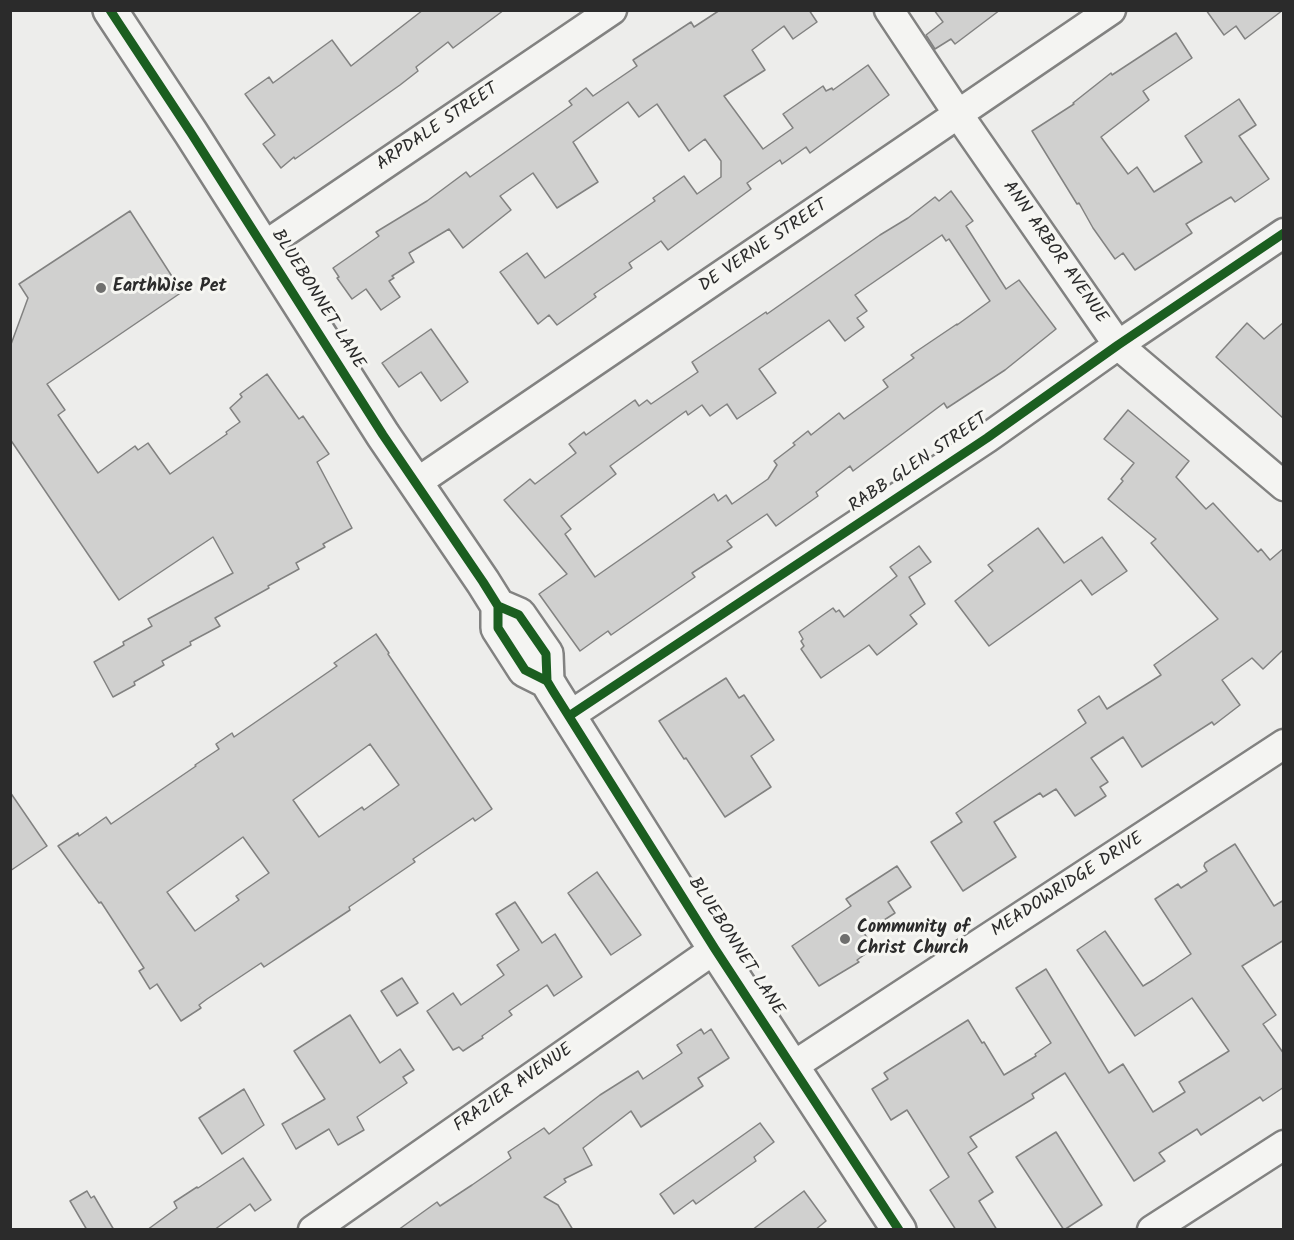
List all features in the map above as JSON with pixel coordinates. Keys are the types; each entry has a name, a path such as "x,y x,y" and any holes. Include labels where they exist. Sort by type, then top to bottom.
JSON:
{"street":[{"name":"BLUEBONNET LANE","path":"110,10 498,606 519,615 546,654 546,681 715,949 899,1230"},
{"name":"ARPDALE STREET","path":"264,246 612,10"},
{"name":"ANN ARBOR AVENUE","path":"890,10 958,114 1118,345 1284,486"},
{"name":"DE VERNE STREET","path":"416,483 1111,10"},
{"name":"RABB GLEN STREET","path":"569,716 941,469 1118,345 1284,233"},
{"name":"MEADOWRIDGE DRIVE","path":"793,1066 1284,744"},
{"name":"FRAZIER AVENUE","path":"313,1230 715,949"},
{"path":"1152,1230 1284,1145"}],"building":[{"path":"423,10 504,10 453,48 448,42 416,67 418,71 400,85 281,168 263,144 275,135 245,94 269,77 273,83 332,40 351,66"},
{"path":"720,10 809,10 817,22 793,39 784,26 752,50 765,70 724,96 763,149 793,128 783,114 823,86 826,91 832,88 833,90 868,65 889,95 810,153 806,147 782,164 780,160 747,183 751,189 668,250 661,241 629,263 632,268 594,294 596,297 557,325 549,315 538,324 500,272 527,253 545,278 655,201 653,198 684,176 697,194 721,177 721,161 705,139 689,151 657,104 639,117 628,102 573,142 598,182 557,208 533,173 500,196 511,210 463,248 449,229 409,253 414,262 392,276 394,278 389,281 400,297 381,310 366,289 352,299 337,278 339,277 333,268 379,236 376,232 427,201 466,172 470,177 572,105 569,101 586,88 593,96 637,66 633,60 691,22 694,27"},
{"path":"934,10 1000,10 955,44 951,39 935,49 926,35 943,22"},
{"path":"1206,10 1283,10 1245,39 1236,26 1224,35"},
{"path":"1176,33 1192,58 1143,91 1149,100 1101,137 1128,174 1137,167 1154,192 1202,162 1185,136 1239,99 1256,125 1239,136 1269,179 1235,202 1231,197 1186,224 1192,233 1135,270 1123,253 1115,259 1079,203 1077,204 1032,131 1074,104 1111,73 1112,75"},
{"path":"951,191 973,221 966,226 1006,289 1019,280 1056,329 1005,370 947,408 944,403 853,471 850,466 816,492 818,496 776,526 767,514 727,541 732,547 692,573 695,577 611,635 608,631 580,651 539,594 567,574 504,500 530,479 535,484 576,453 569,444 584,432 586,435 635,400 639,406 647,400 651,404 698,372 692,362 766,312 767,314 908,218 935,197 939,201","holes":["942,235 946,241 949,239 990,301 911,355 914,358 883,380 888,387 844,419 839,413 811,435 808,431 793,443 795,445 774,461 777,465 768,479 732,504 726,495 718,501 714,494 595,577 565,534 571,529 561,516 616,474 610,466 686,411 688,415 702,405 710,416 727,404 737,419 776,393 759,369 829,320 845,341 864,327 857,318 867,311 855,295"]},
{"path":"130,211 182,292 47,384 65,410 58,415 98,473 135,446 138,450 148,443 170,474 227,434 226,432 240,422 230,408 242,397 240,394 267,374 299,419 303,416 329,454 317,462 352,528 323,544 325,547 296,563 299,569 215,618 220,626 190,642 191,645 162,661 164,665 113,697 94,662 152,626 148,619 233,573 213,537 119,600 10,439 10,347 28,298 19,284"},
{"path":"1284,322 1284,419 1216,357 1247,323 1264,339"},
{"path":"431,329 468,382 441,401 421,372 399,387 382,363"},
{"path":"1128,410 1189,461 1176,477 1206,509 1213,503 1258,552 1261,549 1270,560 1284,548 1284,649 1263,669 1252,658 1222,680 1240,705 1214,725 1212,722 1142,767 1123,737 1091,758 1108,782 1100,787 1106,796 1075,816 1056,789 1043,797 1040,793 994,822 1016,857 963,891 931,842 962,822 956,813 1086,723 1078,710 1099,696 1107,709 1161,675 1154,665 1218,619 1151,543 1156,539 1108,499 1134,463 1104,439"},
{"path":"1038,528 1064,563 1102,537 1127,571 1092,595 1081,580 989,646 955,601 993,571 988,565"},
{"path":"919,546 931,562 909,577 925,604 910,615 917,624 877,655 869,645 821,678 801,649 804,646 799,632 833,608 836,612 839,610 844,617 897,576 890,567"},
{"path":"376,634 492,809 475,821 473,818 413,859 415,862 349,907 350,910 264,967 261,963 207,999 199,1005 201,1008 181,1021 157,984 150,989 139,971 144,968 101,902 99,903 58,846 78,833 79,836 106,817 111,824 219,749 216,744 232,733 234,737 337,666 334,663","holes":["370,744 399,785 364,810 362,807 319,837 293,800","243,837 269,873 236,896 239,900 195,931 167,892"]},
{"path":"726,678 739,698 744,695 774,740 751,756 771,787 725,817 659,721"},
{"path":"10,792 47,846 10,871"},
{"path":"1235,844 1274,906 1284,900 1284,940 1242,966 1276,1015 1263,1024 1284,1054 1284,1087 1263,1101 1260,1097 1201,1135 1197,1129 1159,1153 1165,1161 1134,1181 1065,1073 1032,1094 1034,1098 970,1137 977,1147 968,1153 993,1192 979,1201 997,1230 956,1230 930,1190 949,1177 907,1110 891,1120 872,1089 888,1079 884,1073 968,1020 1004,1075 1036,1056 1035,1054 1051,1043 1016,988 1046,969 1109,1073 1123,1064 1153,1112 1185,1092 1179,1082 1229,1051 1192,998 1135,1036 1077,950 1105,931 1143,986 1153,980 1191,954 1155,899 1178,884 1181,888 1207,871 1205,863"},
{"path":"897,866 911,887 888,902 895,913 864,933 874,948 857,960 859,962 819,986 792,946 851,906 846,899"},
{"path":"597,872 641,935 611,955 568,893"},
{"path":"515,902 542,943 555,934 582,977 554,996 547,985 509,1011 512,1015 482,1036 483,1038 463,1051 459,1047 453,1050 427,1011 453,993 461,1005 504,975 497,965 519,950 496,914"},
{"path":"402,978 418,1003 397,1016 381,991"},
{"path":"350,1015 380,1063 400,1049 414,1070 403,1077 407,1083 357,1117 364,1130 338,1145 329,1129 296,1149 282,1124 325,1099 294,1051"},
{"path":"701,1029 704,1034 711,1029 729,1058 698,1078 703,1086 641,1127 631,1111 583,1148 592,1165 564,1179 566,1182 544,1197 558,1205 573,1230 398,1230 437,1202 440,1206 511,1158 508,1152 544,1128 549,1134 600,1095 638,1071 643,1079 682,1053 677,1045"},
{"path":"244,1089 264,1125 222,1154 199,1118"},
{"path":"760,1123 774,1142 754,1157 756,1161 696,1204 693,1200 674,1214 660,1194"},
{"path":"1056,1132 1102,1205 1064,1230 1016,1157"},
{"path":"243,1158 271,1200 255,1211 250,1204 214,1230 147,1230 177,1208 174,1202"},
{"path":"87,1191 91,1198 94,1196 114,1230 87,1230 70,1201"},
{"path":"804,1191 826,1221 815,1230 752,1230"}],"cycle path":[{"path":"110,10 383,435 483,582 498,606 498,628 525,670 547,681"},
{"path":"569,716 987,438 1118,345 1284,233"},
{"path":"498,606 519,615 546,654 547,681 553,691 715,949 899,1230"}],"place":[{"name":"EarthWise Pet","path":"101,288"},
{"name":"Community of Christ Church","path":"845,939"}]}
